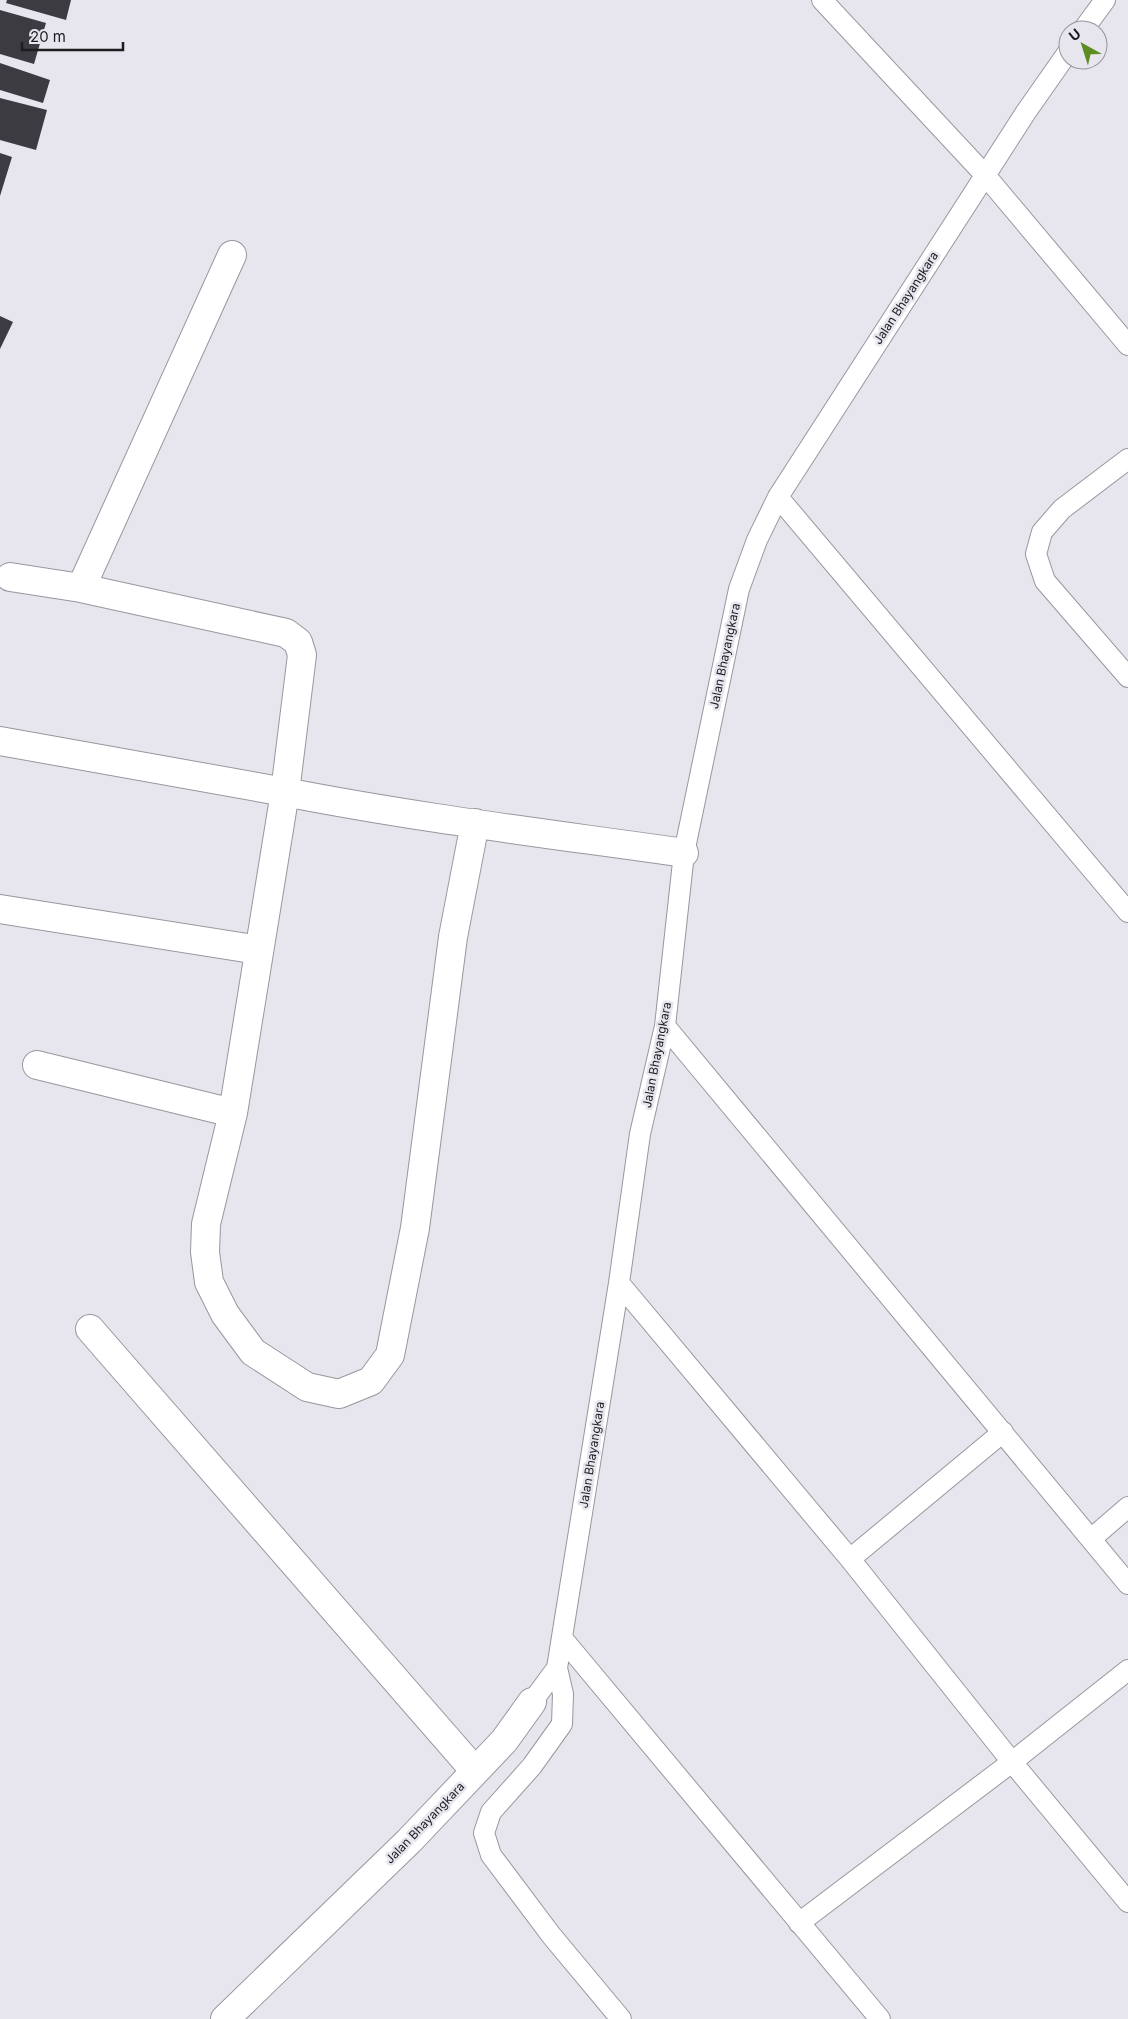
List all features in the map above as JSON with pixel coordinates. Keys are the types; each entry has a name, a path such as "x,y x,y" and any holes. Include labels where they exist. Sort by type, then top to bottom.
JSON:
{"street":[{"path":"82,588 232,255"},
{"path":"10,576 82,588 286,633 298,642 302,655 285,792 233,1113 206,1224 205,1252 208,1282 225,1314 253,1352 307,1386 339,1394 371,1381 390,1356 415,1228 454,937 475,823"},
{"path":"0,740 370,808 684,853"},
{"path":"0,909 259,950"},
{"path":"37,1065 233,1113"},
{"path":"90,1329 475,1771"},
{"name":"Jalan Bhayangkara","path":"225,2019 409,1841 504,1741 532,1702"}],"lane":[{"path":"822,0 985,175 1128,345"},
{"path":"1090,20 1104,0"},
{"name":"Jalan Bhayangkara","path":"532,1702 557,1668 619,1283 640,1134 665,1026 684,853 739,589 757,540 778,497 985,175 1058,66"},
{"path":"1128,459 1062,509 1042,532 1036,554 1045,581 1128,677"},
{"path":"778,497 1128,912"},
{"path":"665,1026 1128,1584"},
{"path":"619,1283 850,1559 1012,1762 1128,1902"},
{"path":"850,1559 1003,1432"},
{"path":"1091,1539 1128,1507"},
{"path":"562,1638 880,2019"},
{"path":"557,1668 564,1694 562,1724 532,1766 491,1812 484,1832 491,1855 551,1936 621,2019"},
{"path":"800,1923 1012,1762 1128,1670"}],"building":[{"path":"7,0 71,0 66,20 6,3"},
{"path":"0,10 46,23 34,64 0,54"},
{"path":"0,63 50,80 43,103 0,90"},
{"path":"0,98 47,110 36,150 0,140"},
{"path":"0,153 12,157 0,196"},
{"path":"0,316 13,322 0,349"}]}
